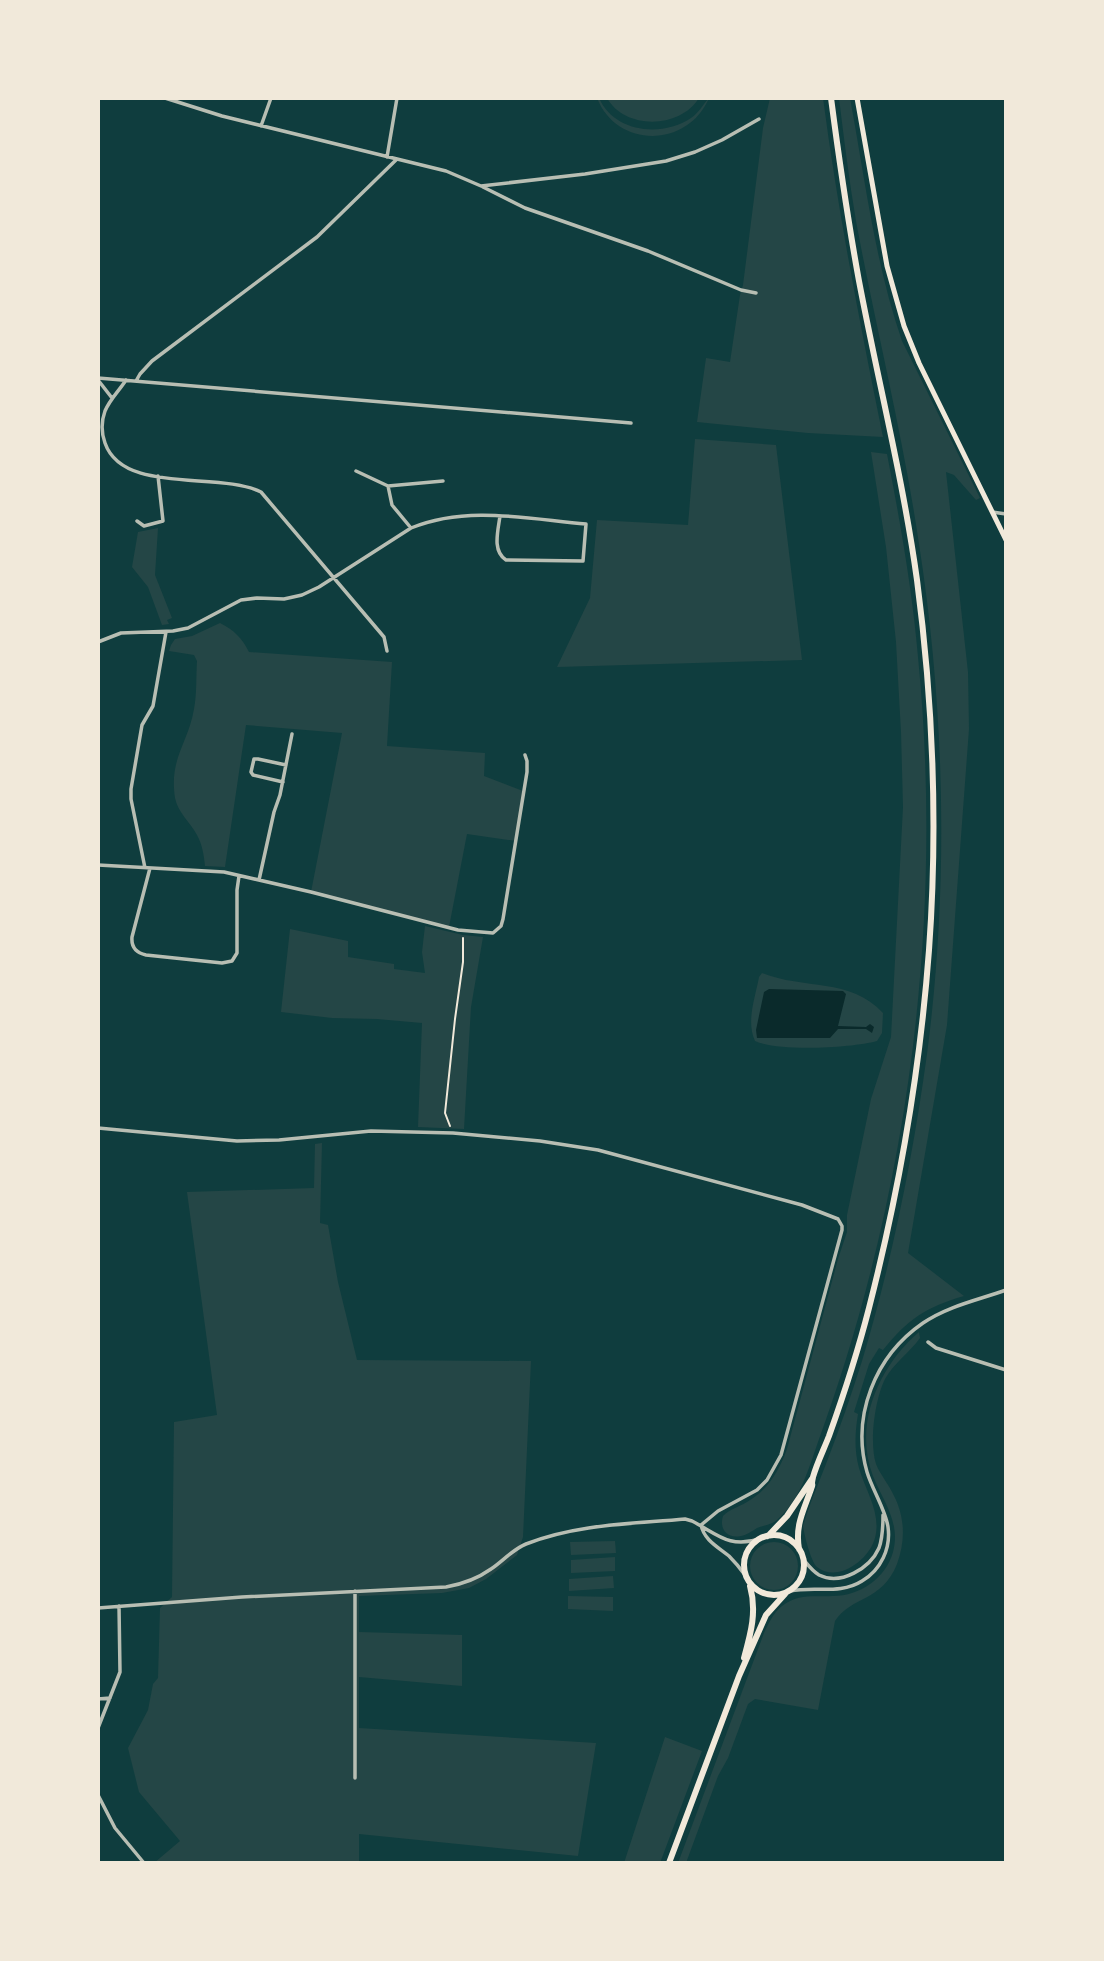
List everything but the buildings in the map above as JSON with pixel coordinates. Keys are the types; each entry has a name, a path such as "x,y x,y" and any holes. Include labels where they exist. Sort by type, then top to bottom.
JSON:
{"main road":[{"path":"669,1863 739,1676 764,1619 773,1605 801,1580 804,1569 799,1549 798,1524 830,1433 879,1269 903,1158 925,993 930,928 933,784 929,705 917,580 852,240 831,98"},
{"path":"857,98 894,295 911,344 1006,540"},
{"path":"768,1536 787,1516 813,1477"},
{"path":"739,1676 754,1609 744,1563 747,1552 760,1539 768,1536 787,1538 799,1549"},
{"path":"746,1578 755,1589 764,1594 774,1596 787,1592"}],"street":[{"path":"165,98 222,117 446,171 526,208 632,245 741,290 756,293"},
{"path":"261,126 271,98"},
{"path":"387,157 397,98"},
{"path":"481,186 666,161 722,140 759,119"},
{"path":"136,381 152,361 317,237 397,159"},
{"path":"98,379 631,423"},
{"path":"98,379 112,398"},
{"path":"126,380 112,398 102,426 108,450 117,462 132,471 243,486 261,492 384,638 387,651"},
{"path":"356,471 388,486 443,481"},
{"path":"137,521 144,526 163,521 158,476"},
{"path":"388,486 392,505 411,528"},
{"path":"992,512 1006,514"},
{"path":"98,642 119,633 166,632 196,625 241,600 284,599 302,595 411,528 453,516 500,516 586,524 583,561 501,558 497,550 500,516"},
{"path":"166,632 153,706 142,725 131,789 147,868 132,937 135,950 146,955 222,963 232,961 237,953 237,890 240,875"},
{"path":"259,880 292,734"},
{"path":"98,865 207,870 240,875 463,930 493,933 501,926 527,772 525,755"},
{"path":"283,782 253,775 252,762 258,759 286,765"},
{"path":"98,1128 237,1140 279,1140 371,1131 453,1133 540,1141 598,1150 828,1213 841,1222 842,1230 781,1455 758,1490 718,1511 701,1525"},
{"path":"787,1592 808,1588 842,1589 866,1580 880,1564 887,1549 888,1528 867,1471 862,1437 868,1395 882,1366 899,1343 930,1318 1006,1290"},
{"path":"928,1342 940,1349 1006,1370"},
{"path":"803,1559 814,1571 828,1578 846,1576 859,1570 870,1561 880,1545 883,1513"},
{"path":"98,1608 446,1587 469,1582 522,1545 585,1528 616,1524 685,1519 735,1542 760,1539"},
{"path":"701,1525 706,1537 736,1562 746,1578"},
{"path":"355,1591 355,1778"},
{"path":"98,1728 120,1672 119,1606"},
{"path":"98,1699 110,1698"},
{"path":"98,1795 115,1828 144,1863"}],"path":[{"path":"453,1133 445,1113 454,1019 463,962 463,930"}],"shaded area":[{"path":"597,98 615,118 627,125 653,129 666,128 691,118 709,98 699,114 685,126 670,133 653,136 636,134 620,127 607,115"},
{"path":"607,98 699,98 679,116 653,122 626,116"},
{"path":"770,98 823,98 850,268 883,437 697,422 706,358 730,362 743,285 763,128"},
{"path":"839,98 850,98 878,251 902,341 980,498 976,500 954,475 946,472 968,672 969,729 947,1025 908,1253 964,1296 928,1310 910,1322 883,1350 879,1348 869,1364 854,1412 858,1414 857,1461 875,1513 876,1532 865,1556 850,1568 833,1572 825,1571 815,1564 803,1526 862,1361 900,1209 927,1054 939,927 941,863 939,734 928,607 905,463 856,221"},
{"path":"695,439 776,445 802,660 557,667 590,598 597,520 688,525"},
{"path":"871,452 887,454 896,504 918,657 925,756 926,856 922,955 912,1055 896,1154 876,1251 849,1348 811,1462 798,1493 778,1519 736,1537 723,1529 723,1516 767,1486 787,1449 847,1232 847,1215 871,1099 891,1037 903,807 901,732 896,642 886,547"},
{"path":"158,528 155,575 172,618 167,620 169,624 162,625 148,587 132,567 138,532"},
{"path":"220,623 237,635 249,652 392,662 387,746 485,753 484,776 523,791 516,841 467,834 449,927 311,892 342,733 246,725 225,867 205,866 199,838 181,813 175,798 174,784 177,761 194,709 197,661 194,655 169,651 175,639 192,636"},
{"path":"425,926 483,937 471,1007 464,1129 418,1127 422,1023 281,1012 290,929 348,941 348,957 394,964 394,969 425,973 422,952"},
{"path":"762,973 856,994 883,1013 882,1033 877,1041 833,1047 780,1047 755,1041 751,1018"},
{"path":"769,989 843,991 846,994 838,1026 866,1027 870,1024 874,1027 872,1033 866,1029 838,1029 830,1038 757,1038 756,1030 764,992"},
{"path":"322,1143 320,1223 328,1225 338,1282 357,1360 531,1361 523,1537 517,1555 486,1579 469,1588 442,1593 359,1596 359,1632 462,1635 462,1686 359,1677 359,1728 596,1743 578,1856 359,1834 359,1863 154,1863 180,1841 139,1792 128,1748 148,1710 153,1684 158,1678 160,1608 172,1597 174,1422 217,1415 187,1192 314,1188 315,1144"},
{"path":"919,1332 920,1338 885,1379 874,1421 876,1464 896,1501 902,1519 902,1546 897,1564 883,1585 849,1607 835,1621 818,1710 755,1699 748,1704 686,1863 678,1863 764,1633 774,1615 794,1599 843,1595 862,1589 878,1577 890,1561 895,1531 868,1456 868,1417 874,1397 892,1362"},
{"path":"615,1541 616,1553 571,1555 570,1542"},
{"path":"774,1542 791,1549 798,1566 791,1583 774,1590 757,1583 750,1566 757,1549"},
{"path":"615,1557 615,1571 571,1573 571,1560"},
{"path":"613,1576 614,1588 569,1591 569,1579"},
{"path":"568,1596 613,1597 613,1611 568,1609"},
{"path":"665,1737 702,1751 660,1863 624,1863"}]}
